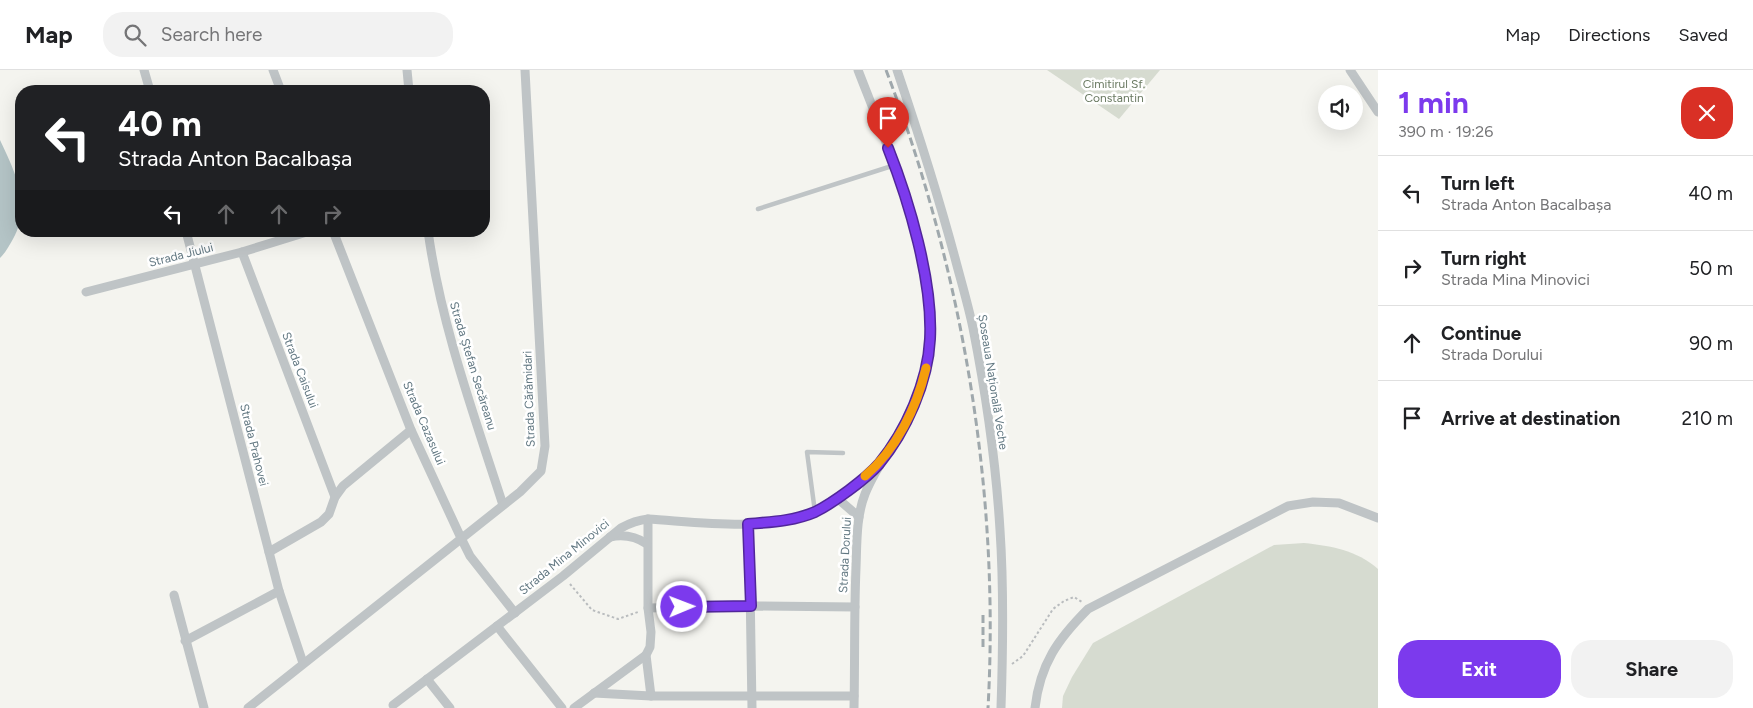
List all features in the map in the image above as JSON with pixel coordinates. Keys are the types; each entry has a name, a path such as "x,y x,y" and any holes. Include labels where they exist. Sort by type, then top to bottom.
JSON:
{"street":[{"path":"144,70 148,85"},
{"path":"273,70 279,85"},
{"path":"407,70 408,85"},
{"name":"Strada Cărămidari","path":"248,708 520,492 541,471 545,446 525,70"},
{"name":"Strada Dorului","path":"854,708 855,607 859,517 865,494 878,465 908,417 917,396 929,356 930,338 927,292 920,250 895,165 858,70"},
{"name":"Șoseaua Națională Veche","path":"897,70 931,172 972,326 979,362 997,491 1000,530 1002,571 1001,708"},
{"path":"1350,70 1378,112"},
{"name":"Strada Prahovei","path":"187,237 269,552 303,663"},
{"name":"Strada Jiului","path":"86,292 242,252 291,237"},
{"name":"Strada Cazasului","path":"335,237 411,430 461,538 470,556 515,613"},
{"name":"Strada Ștefan Secăreanu","path":"429,237 443,314 503,505"},
{"name":"Strada Caisului","path":"242,252 335,497"},
{"path":"269,552 321,522 329,514 335,497 343,486 411,430"},
{"name":"Strada Mina Minovici","path":"393,705 563,576 621,528 629,524 638,520 648,519 748,524 784,521 815,512 837,498 878,465"},
{"path":"837,498 859,517"},
{"path":"1035,708 1037,687 1050,654 1073,624 1088,609 1288,506 1313,502 1339,503 1378,518"},
{"path":"574,708 646,655 650,647 652,632 648,608 648,519"},
{"path":"748,524 752,708"},
{"path":"610,537 619,535 629,536 647,544"},
{"path":"185,641 280,591"},
{"path":"174,595 204,708"},
{"path":"648,608 751,606 855,607"},
{"path":"497,626 562,708"},
{"path":"646,655 651,696"},
{"path":"428,679 450,708"},
{"path":"594,693 651,696 854,696"}],"lane":[{"path":"758,209 895,165"},
{"path":"815,512 808,452 843,453"}],"path":[{"path":"563,576 592,610 618,618 648,608"},
{"path":"1002,668 1011,666 1023,656 1053,609 1064,601 1074,597 1088,609"}],"green space":[{"name":"Cimitirul Sf. Constantin","path":"1047,70 1160,70 1119,119"},
{"path":"1304,543 1352,553 1378,569 1378,708 1062,708 1063,696 1072,677 1093,643 1274,545"}],"shaded area":[{"path":"0,140 15,174 15,235 9,247 0,258"}],"railway":[{"path":"886,70 913,147 936,225 955,304 970,384 981,464 988,546 990,627 988,708"},
{"path":"983,612 983,647"}],"slow traffic":[{"path":"865,476 878,465 894,443 917,396 926,368"}],"route":[{"path":"682,607 751,606 748,524 784,521 815,512 837,498 878,465 894,443 908,417 925,373 929,356 930,313 918,241 888,148"}]}
